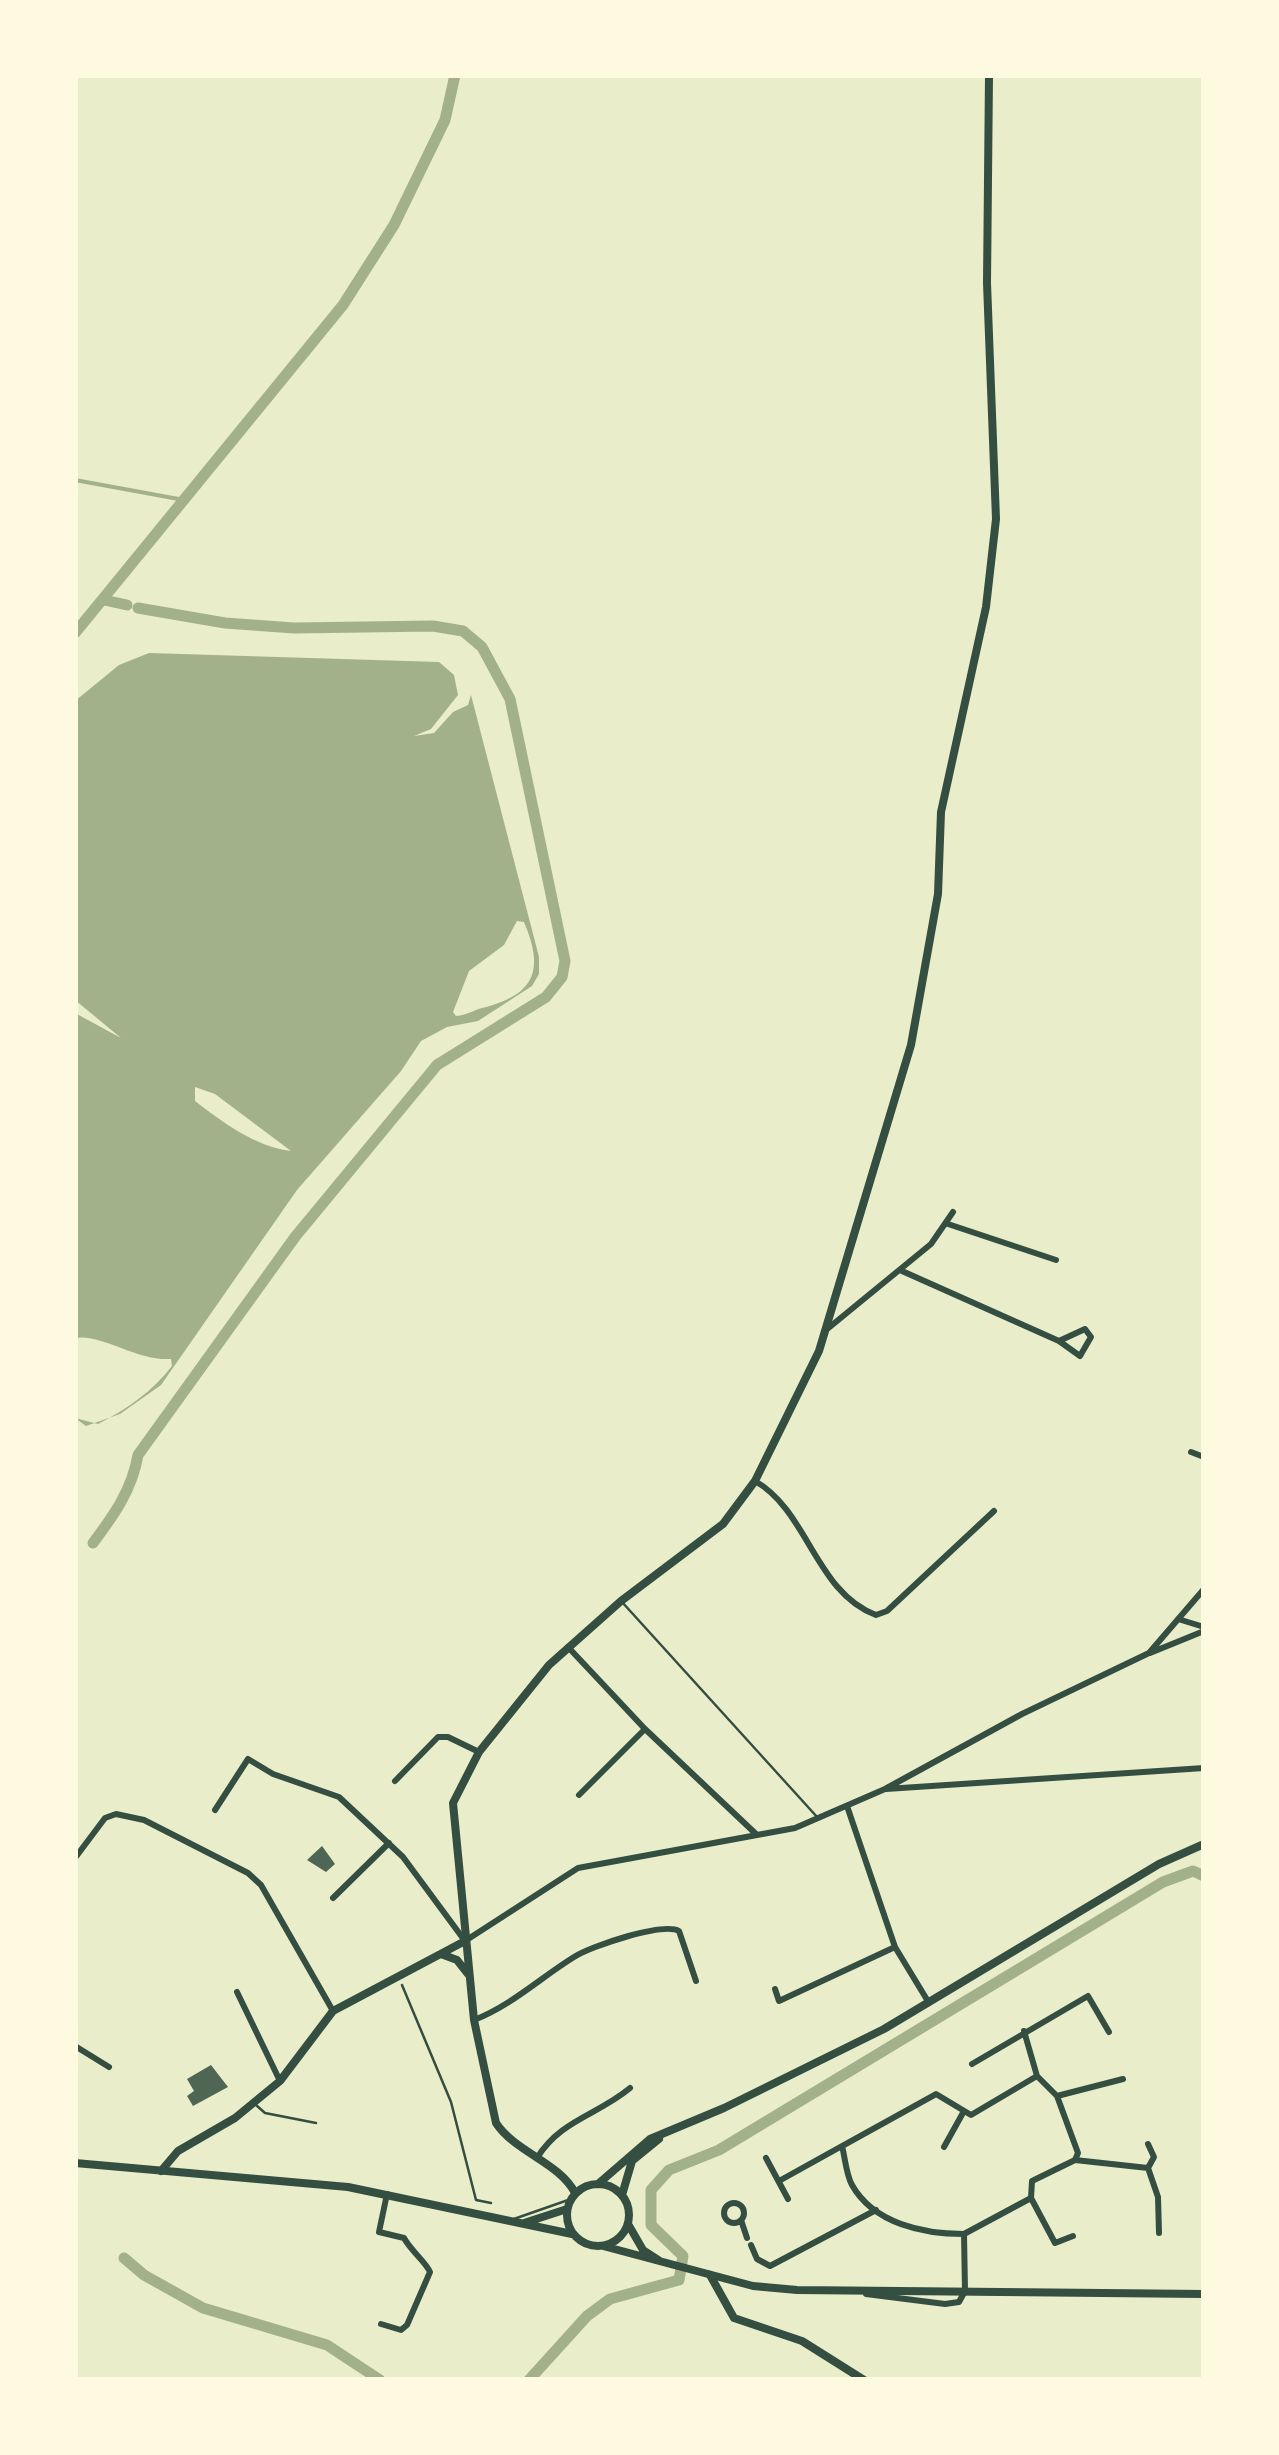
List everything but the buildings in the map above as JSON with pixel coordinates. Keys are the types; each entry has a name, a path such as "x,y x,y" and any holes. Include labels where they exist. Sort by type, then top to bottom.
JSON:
{"street":[{"path":"573,2196 536,2159 503,2134 496,2122 481,2071 474,2020 453,1802 479,1752 518,1699 568,1647 621,1601 724,1524 756,1481 826,1330 911,1045 938,894 941,812 990,577 996,518 987,283 990,75"},
{"path":"826,1330 902,1270 948,1224 953,1212"},
{"path":"948,1224 1056,1260"},
{"path":"902,1270 1058,1341 1080,1356 1091,1337 1085,1330 1058,1341"},
{"path":"1191,1452 1204,1458"},
{"path":"756,1481 776,1495 837,1584 866,1611 876,1614 886,1611 994,1511"},
{"path":"1148,1653 1204,1589"},
{"path":"1178,1619 1204,1629"},
{"path":"161,2172 178,2151 254,2104 280,2080 333,2011 465,1941 578,1868 757,1835 819,1818 884,1790 1022,1714 1204,1629"},
{"path":"568,1647 645,1729 757,1835"},
{"path":"580,1795 645,1729"},
{"path":"396,1781 438,1738 448,1737 479,1752"},
{"path":"215,1810 248,1759 272,1774 339,1797 389,1843 465,1941"},
{"path":"884,1790 1204,1768"},
{"path":"847,1806 895,1947 929,2003"},
{"path":"75,1858 106,1818 129,1815 248,1873 261,1885 333,2011"},
{"path":"333,1898 389,1843"},
{"path":"572,2234 567,2209 573,2196 598,2184 636,2148 884,2029 1159,1864 1204,1844"},
{"path":"474,2020 498,2011 578,1954 663,1926 679,1931 696,1981"},
{"path":"774,1990 779,2002 895,1947"},
{"path":"441,1954 457,1960 470,1976"},
{"path":"237,1992 280,2080"},
{"path":"972,2064 1088,1996 1109,2032"},
{"path":"1024,2031 1037,2076 1056,2096 1078,2153 1075,2160"},
{"path":"75,2046 110,2067"},
{"path":"780,2181 936,2094 970,2115 1037,2076"},
{"path":"1056,2096 1123,2079"},
{"path":"536,2159 572,2120 630,2088"},
{"path":"944,2147 964,2111"},
{"path":"665,2134 632,2161 622,2195 628,2224 644,2250 666,2264"},
{"path":"1148,2144 1154,2158 1148,2168 1158,2197 1159,2233"},
{"path":"842,2146 852,2184 876,2210 921,2234 964,2234 1031,2198"},
{"path":"766,2158 788,2200"},
{"path":"1073,2236 1056,2243 1031,2198 1032,2182 1075,2160 1148,2168"},
{"path":"75,2164 387,2193 572,2234 586,2244 754,2286 1204,2294"},
{"path":"598,2184 622,2195"},
{"path":"381,2324 401,2330 407,2326 430,2272 425,2262 415,2259 404,2238 380,2232 387,2193"},
{"path":"510,2223 537,2222 567,2209"},
{"path":"741,2220 757,2258 770,2266 876,2210"},
{"path":"603,2246 619,2238 628,2224"},
{"path":"964,2234 965,2290"},
{"path":"710,2275 734,2318 802,2341 864,2380"}],"lane":[{"path":"621,1601 819,1818"},
{"path":"254,2104 265,2112 316,2123"},
{"path":"510,2223 573,2196"}],"path":[{"path":"399,1978 451,2102 476,2200 492,2202"}],"shaded area":[{"path":"149,653 439,662 454,675 458,695 431,729 414,736 434,733 453,712 468,705 471,695 539,957 539,974 532,986 478,1021 447,1027 421,1041 401,1071 297,1190 161,1385 110,1418 148,1391 172,1366 171,1359 145,1356 96,1339 75,1338 75,1013 121,1038 75,1000 75,701 119,665","holes":["517,921 524,922 533,952 532,976 526,986 503,1001 456,1016 453,1012 469,971 504,945","195,1087 215,1094 291,1151 252,1139 228,1125 195,1101"]}],"waterway":[{"path":"75,633 343,305 394,225 445,120 455,75"},
{"path":"75,480 184,500"},
{"path":"104,600 127,605"},
{"path":"93,1543 127,1491 138,1455 295,1237 437,1065 546,997 562,977 565,961 510,699 482,647 463,631 433,626 294,628 225,623 138,608"},
{"path":"529,2380 587,2316 610,2299 679,2280 683,2256 651,2225 651,2190 669,2170 719,2150 1163,1882 1193,1871 1204,1876"},
{"path":"124,2258 144,2275 203,2308 327,2345 380,2380"}]}
